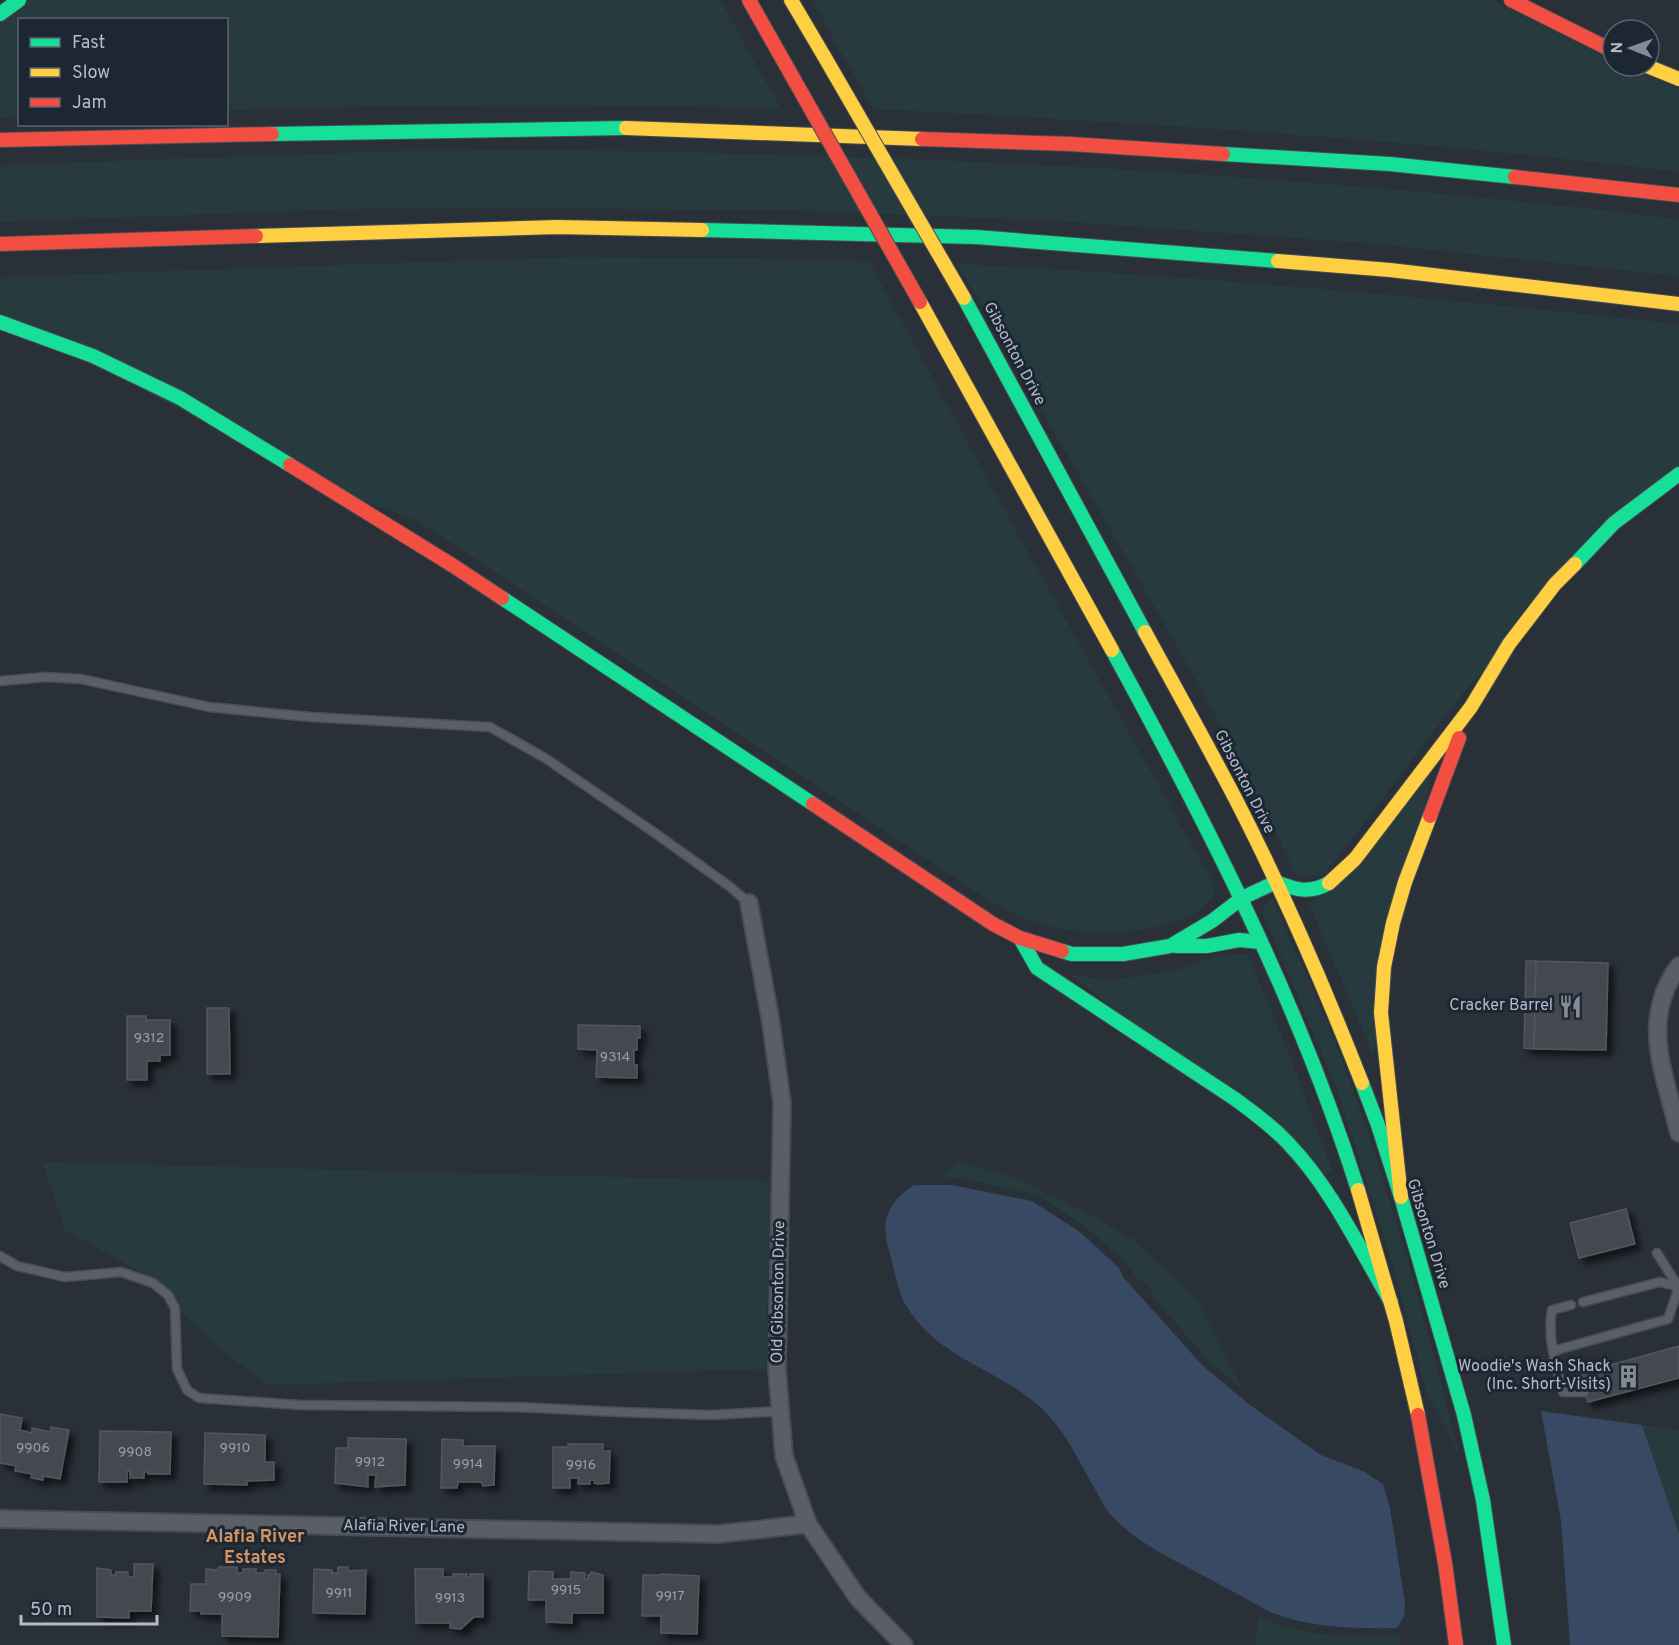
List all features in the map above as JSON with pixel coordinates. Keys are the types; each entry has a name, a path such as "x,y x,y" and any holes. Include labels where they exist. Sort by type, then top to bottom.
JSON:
{"main road":[{"path":"0,14 19,0"},
{"path":"748,0 920,302 1150,719 1208,828 1290,1006 1329,1107 1374,1240 1391,1302 1428,1462 1445,1556 1456,1645"},
{"name":"Gibsonton Drive","path":"791,0 964,298 1234,797 1276,882 1330,1002 1378,1125 1401,1197 1475,1459 1492,1553 1504,1645"},
{"path":"1510,0 1601,45"},
{"path":"1661,72 1679,79"},
{"path":"0,140 608,127 1071,144 1390,164 1679,195"},
{"path":"0,244 557,227 976,237 1390,270 1679,303"},
{"path":"0,322 93,356 180,398 452,566 993,924 1020,938 1072,954 1097,955 1123,954 1170,946 1197,947 1239,940 1262,942"},
{"path":"1170,946 1212,921 1242,898 1276,882 1293,889 1306,891 1318,889 1331,882 1355,860 1471,707 1509,644 1555,584 1614,523 1679,474"},
{"path":"1401,1197 1381,1013 1384,967 1393,923 1405,882 1471,707"},
{"path":"1020,938 1037,968 1226,1093 1266,1122 1282,1137 1323,1187 1391,1302"}],"street":[{"name":"Old Gibsonton Drive","path":"749,903 771,1023 782,1103 777,1369 784,1456 808,1524 858,1598 904,1645"},
{"path":"1679,966 1662,995 1657,1023 1660,1057 1679,1133"},
{"name":"Alafia River Lane","path":"0,1519 719,1534 808,1524"}],"lane":[{"path":"0,681 46,677 91,680 209,707 311,717 490,727 554,764 729,886 749,903"},
{"path":"1657,1253 1679,1288"},
{"path":"0,1256 17,1266 65,1277 121,1272 153,1283 168,1295 175,1308 177,1369 187,1390 199,1398 300,1406 517,1407 700,1414 781,1411"},
{"path":"1583,1302 1660,1282 1679,1288"},
{"path":"1553,1351 1668,1319 1679,1288"},
{"path":"1571,1305 1552,1311 1550,1324 1553,1351 1563,1392 1584,1392"}],"green space":[{"path":"25,0 720,0 781,109 504,105 228,110 228,18 18,18 18,117 0,118 0,20"},
{"path":"812,0 1491,0 1601,55 1601,78 1653,78 1679,89 1679,172 1478,150 1276,133 873,109"},
{"path":"562,150 982,162 1261,179 1540,203 1679,219 1679,276 1366,243 1055,221 814,211 538,208 349,209 0,222 0,165 401,151"},
{"path":"570,257 869,261 1019,536 1216,888 1203,907 1190,916 1167,924 1109,933 1071,931 1052,927 1008,911 418,521 329,488 0,315 0,277"},
{"path":"958,264 1319,289 1679,324 1679,465 1463,693 1325,874 1297,877 1218,720 1176,644"},
{"path":"1433,767 1373,1055 1309,904"},
{"path":"1272,898 1329,1027 1368,1133 1402,1240 1460,1457 1426,1391 1393,1265 1336,1087 1262,912 1269,899"},
{"path":"1248,954 1290,1056 1333,1172 1325,1175 1071,975 1111,980 1174,971 1217,955"},
{"path":"957,1161 1018,1179 1085,1212 1134,1240 1198,1301 1239,1383 1249,1394 1209,1361 1159,1304 1146,1283 1136,1278 1126,1262 1086,1227 1038,1195 954,1177 944,1177"},
{"path":"42,1162 770,1181 766,1369 268,1385 223,1351 135,1269 65,1230"},
{"path":"1642,1425 1679,1430 1679,1534"},
{"path":"1259,1616 1292,1629 1327,1635 1398,1636 1401,1645 1255,1645"}],"water":[{"path":"914,1185 952,1185 1032,1201 1080,1232 1119,1268 1123,1277 1203,1366 1250,1405 1321,1455 1363,1471 1383,1484 1390,1508 1405,1603 1404,1616 1397,1628 1317,1624 1270,1612 1154,1549 1122,1526 1105,1507 1070,1445 1048,1415 1022,1393 949,1349 932,1336 917,1321 904,1302 887,1243 886,1223 891,1207"},
{"path":"1541,1411 1642,1425 1679,1534 1679,1645 1570,1645 1561,1521"}],"building":[{"path":"1526,961 1536,961 1534,1049 1524,1048"},
{"name":"Cracker Barrel","path":"1536,961 1608,963 1606,1050 1534,1049"},
{"path":"207,1008 229,1008 230,1074 207,1074"},
{"path":"127,1016 146,1016 146,1020 170,1020 170,1055 160,1055 160,1061 147,1061 147,1080 127,1080"},
{"path":"578,1025 640,1026 637,1050 634,1050 637,1078 596,1077 597,1050 578,1049"},
{"path":"1626,1209 1635,1244 1579,1258 1570,1223"},
{"name":"Woodie's Wash Shack (Inc. Short-Visits)","path":"1679,1346 1679,1378 1588,1402 1578,1374"},
{"path":"0,1414 22,1418 20,1430 32,1433 32,1428 50,1432 51,1427 69,1430 60,1479 43,1476 43,1480 31,1478 32,1474 15,1471 16,1466 0,1463"},
{"path":"100,1431 171,1432 170,1474 144,1472 144,1478 130,1478 130,1471 127,1471 127,1482 99,1482"},
{"path":"205,1433 265,1435 265,1462 274,1462 274,1480 247,1481 247,1485 204,1484"},
{"path":"348,1438 406,1439 405,1485 375,1487 376,1475 368,1475 368,1487 335,1483 336,1448 348,1448"},
{"path":"442,1439 463,1440 463,1446 495,1446 494,1485 483,1486 481,1482 458,1482 457,1488 441,1488"},
{"path":"568,1444 603,1444 603,1451 610,1451 609,1483 598,1484 594,1483 595,1480 590,1480 590,1484 578,1484 578,1478 570,1478 570,1488 553,1488 553,1447 568,1447"},
{"path":"134,1564 153,1564 151,1611 129,1611 129,1618 97,1617 97,1568 111,1570 111,1575 116,1575 116,1572 128,1572 128,1577 134,1577"},
{"path":"219,1567 237,1567 237,1573 243,1573 243,1569 256,1569 256,1573 276,1570 276,1574 280,1574 278,1637 222,1636 222,1614 201,1614 201,1611 190,1611 191,1584 206,1584 206,1569 218,1570"},
{"path":"338,1567 348,1567 348,1571 366,1570 365,1614 313,1613 314,1569 332,1570 332,1573 338,1573"},
{"path":"415,1569 443,1569 443,1577 453,1577 453,1574 467,1574 466,1577 470,1577 470,1574 483,1574 483,1617 474,1617 461,1629 450,1628 450,1623 416,1623"},
{"path":"529,1572 553,1572 553,1579 571,1579 571,1572 585,1573 585,1579 588,1579 591,1572 603,1575 603,1613 572,1613 572,1623 546,1622 546,1600 528,1600"},
{"path":"643,1575 699,1576 697,1634 661,1633 661,1616 642,1616"}],"traffic: fast":[{"path":"0,14 19,0"},
{"path":"272,134 626,128"},
{"path":"1223,154 1390,164 1515,177"},
{"path":"702,230 976,237 1278,261"},
{"path":"964,298 1145,632"},
{"path":"0,322 93,356 180,398 290,465"},
{"path":"1575,564 1614,523 1679,474"},
{"path":"502,598 813,804"},
{"path":"1112,650 1216,847 1279,982 1308,1050 1358,1190"},
{"path":"1062,951 1072,954 1123,954 1170,946 1212,921 1242,898 1276,882 1302,890 1315,889 1329,883"},
{"path":"1020,938 1037,968 1235,1099 1282,1137 1304,1161 1331,1199 1391,1302"},
{"path":"1176,946 1207,946 1239,940 1261,942"},
{"path":"1362,1083 1401,1197 1464,1415 1483,1500 1504,1645"}],"traffic: slow":[{"path":"791,0 824,56"},
{"path":"824,56 964,298"},
{"path":"1661,72 1679,79"},
{"path":"626,128 922,139"},
{"path":"256,236 557,227 702,230"},
{"path":"1278,261 1390,270 1679,304"},
{"path":"920,302 1112,650"},
{"path":"1329,883 1355,859 1471,707 1509,644 1555,584 1575,564"},
{"path":"1145,632 1234,796 1269,866 1362,1083"},
{"path":"1401,1197 1381,1013 1384,967 1393,923 1405,882 1430,816"},
{"path":"1358,1190 1396,1321 1418,1415"}],"traffic: jam":[{"path":"749,0 779,53"},
{"path":"1511,0 1601,45"},
{"path":"779,53 920,302"},
{"path":"0,140 272,134"},
{"path":"922,139 1071,144 1223,154"},
{"path":"1515,177 1679,195"},
{"path":"0,244 256,236"},
{"path":"290,465 502,598"},
{"path":"1430,816 1459,738"},
{"path":"813,804 993,924 1020,938 1062,951"},
{"path":"1418,1415 1445,1563 1456,1645"}],"place":[{"name":"Cracker Barrel","path":"1571,1006"},
{"name":"Woodie's Wash Shack (Inc. Short-Visits)","path":"1629,1376"}],"district":[{"name":"Alafia River Estates","path":"255,1547"}]}
